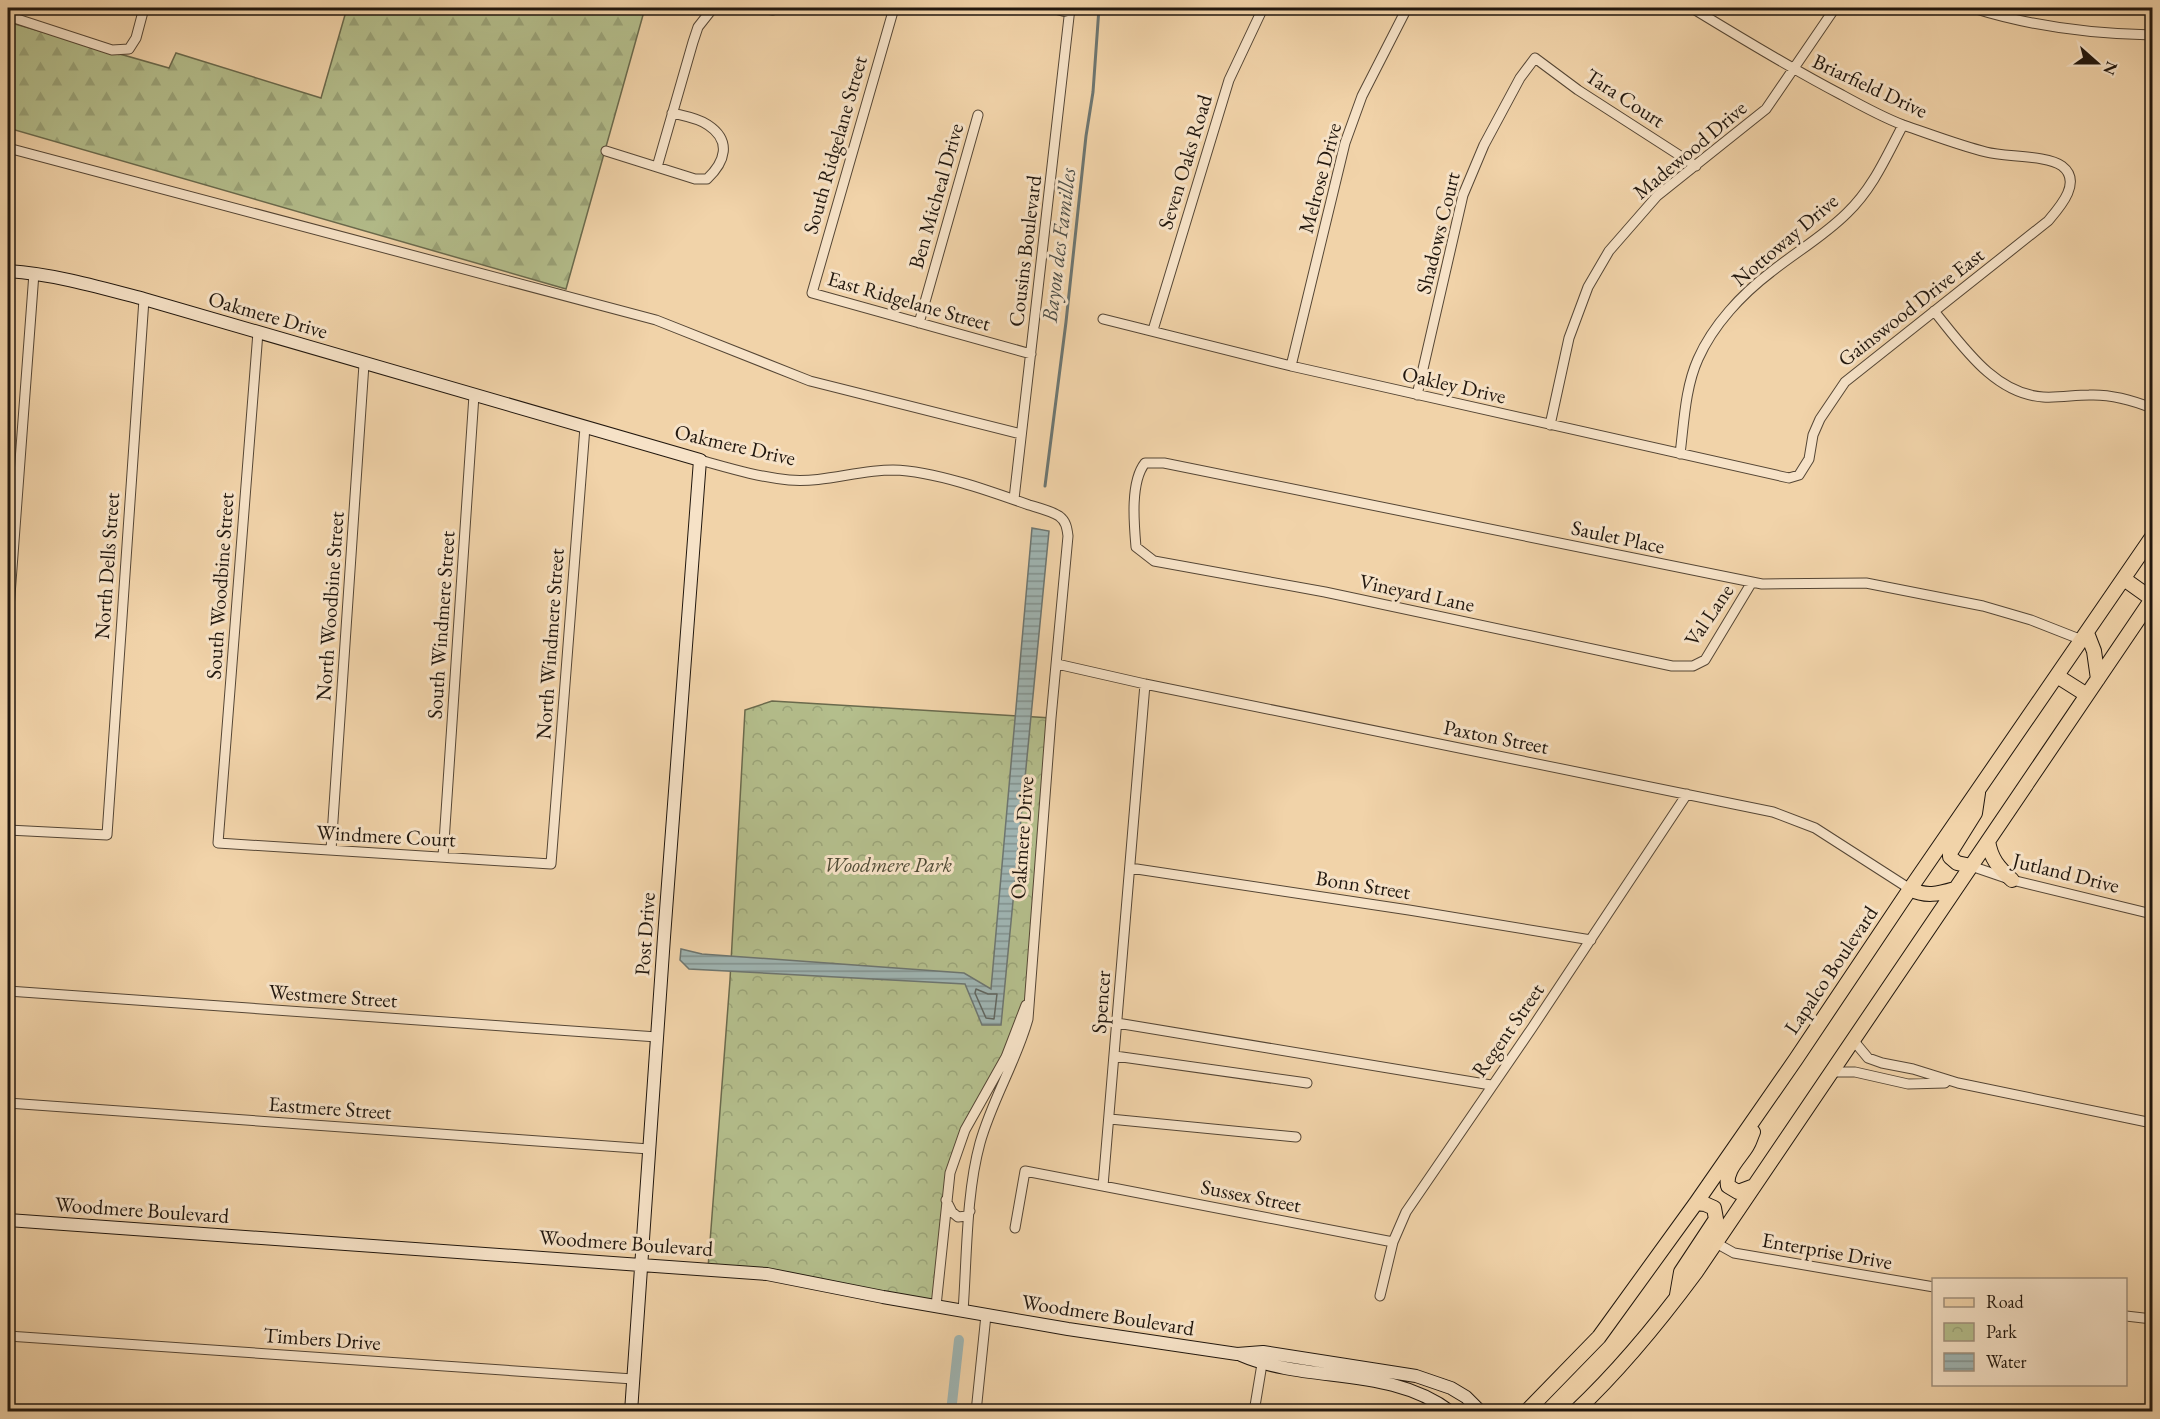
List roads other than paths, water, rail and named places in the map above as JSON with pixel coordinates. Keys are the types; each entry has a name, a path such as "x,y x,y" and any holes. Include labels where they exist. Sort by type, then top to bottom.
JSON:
{"main road":[{"name":"Lapalco Boulevard","path":"1526,1412 1599,1337 1696,1203 2152,537"},
{"path":"1575,1412 1642,1342 1716,1243 2152,599 2124,579"},
{"path":"2085,636 2094,651 2098,679"},
{"path":"2057,676 2087,695"},
{"path":"1971,866 1953,860 1950,853 1975,813 1978,791"},
{"path":"1988,841 1990,854 1995,863 2012,880"},
{"path":"1910,889 1922,895 1955,889"},
{"path":"1754,1186 1738,1192 1728,1186 1727,1180 1748,1145 1759,1113"},
{"path":"1677,1297 1681,1272 1716,1219 1714,1208 1705,1203 1696,1203"}],"street":[{"path":"8,16 112,50 129,49 136,38 144,8"},
{"path":"657,167 698,27 713,8"},
{"path":"758,8 773,10 776,8"},
{"name":"South Ridgelane Street","path":"812,293 894,8"},
{"path":"1051,8 1070,10"},
{"name":"Seven Oaks Road","path":"1153,330 1229,80 1263,8"},
{"name":"Melrose Drive","path":"1291,366 1345,143 1362,96 1407,8"},
{"name":"Briarfield Drive","path":"1692,8 1794,70 1885,118 1987,152 2041,159 2054,163 2062,166 2070,184"},
{"name":"Madewood Drive","path":"1550,425 1569,338 1588,287 1609,251 1657,196 1766,109 1835,8"},
{"path":"1973,8 2025,21 2071,28 2119,34 2152,35"},
{"name":"Cousins Boulevard","path":"1014,500 1070,10"},
{"name":"Tara Court","path":"1535,58 1578,90 1696,166"},
{"name":"Shadows Court","path":"1417,395 1470,176 1520,78 1535,58"},
{"path":"606,152 694,179 707,179 722,163 724,150 722,140 710,126 672,113"},
{"name":"Ben Micheal Drive","path":"919,323 978,115"},
{"name":"Nottoway Drive","path":"1680,454 1690,386 1698,360 1710,339 1743,296 1770,272 1815,241 1868,192 1903,125"},
{"path":"8,148 656,320 810,381 1021,434"},
{"name":"Gainswood Drive East","path":"1799,475 1809,459 1813,435 1820,419 1845,382 2048,221 2067,197 2070,184"},
{"name":"Oakmere Drive","path":"8,271 84,282 759,475 793,480 835,479 895,470 951,481 1058,515 1064,520 1068,536 1051,718 1028,1019 1025,1032 981,1140 976,1161 963,1311"},
{"path":"8,622 34,273"},
{"name":"East Ridgelane Street","path":"812,293 1031,354"},
{"name":"North Dells Street","path":"8,830 106,835 144,299"},
{"path":"1934,311 1970,355 1993,377 2013,389 2041,397 2091,394 2112,396 2152,408"},
{"name":"Oakley Drive","path":"1103,319 1291,366 1550,425 1789,478 1799,475"},
{"name":"South Woodbine Street","path":"218,843 258,332"},
{"name":"North Woodbine Street","path":"331,850 364,363"},
{"name":"South Windmere Street","path":"443,857 474,395"},
{"name":"North Windmere Street","path":"551,864 585,427"},
{"name":"Post Drive","path":"631,1412 700,460"},
{"name":"Saulet Place","path":"1136,547 1133,518 1139,470 1144,463 1164,463 1762,584 1866,584 1983,606 2085,636"},
{"name":"Vineyard Lane","path":"1136,547 1154,561 1325,592 1672,666 1693,666"},
{"name":"Val Lane","path":"1693,666 1704,660 1752,582"},
{"name":"Paxton Street","path":"1057,664 1773,812 1815,828 1910,889"},
{"name":"Spencer","path":"1103,1186 1145,684"},
{"name":"Regent Street","path":"1380,1296 1393,1242 1406,1212 1687,794"},
{"name":"Windmere Court","path":"218,843 551,864"},
{"name":"Jutland Drive","path":"1971,866 2012,880 2152,914"},
{"name":"Bonn Street","path":"1130,868 1418,911 1591,940"},
{"name":"Westmere Street","path":"8,991 657,1037"},
{"name":"Oakmere Drive","path":"936,1306 950,1173 977,1106 1006,1057 1029,994"},
{"path":"1117,1023 1491,1085"},
{"path":"1853,1040 1868,1058 1882,1064 1913,1069 1958,1083 2152,1123"},
{"path":"1115,1056 1307,1083"},
{"path":"1832,1072 1856,1072 1908,1084 1958,1083"},
{"name":"Eastmere Street","path":"8,1103 649,1149"},
{"path":"1110,1119 1296,1137"},
{"path":"1015,1228 1025,1171 1103,1186"},
{"name":"Sussex Street","path":"1103,1186 1393,1242"},
{"path":"946,1200 952,1212 958,1217 963,1218 970,1211"},
{"name":"Woodmere Boulevard","path":"8,1220 767,1274 963,1311 1263,1358 1385,1382 1417,1392 1451,1412"},
{"name":"Enterprise Drive","path":"1716,1243 1734,1253 1932,1287"},
{"path":"976,1412 986,1315"},
{"path":"2127,1316 2152,1319"},
{"name":"Timbers Drive","path":"8,1336 633,1379"},
{"path":"1254,1412 1263,1358"},
{"name":"Woodmere Boulevard","path":"1263,1358 1379,1369 1435,1381 1466,1397 1481,1412"}],"water":[{"path":"1032,528 1049,531 1001,1025 982,1025 965,984 689,969 680,960 681,949 702,954 964,973 991,989"}],"waterway":[{"name":"Bayou des Familles","path":"1045,486 1093,92 1099,8"},
{"path":"951,1412 959,1340"}],"park label":[{"name":"Woodmere Park","path":"888,865"}]}
